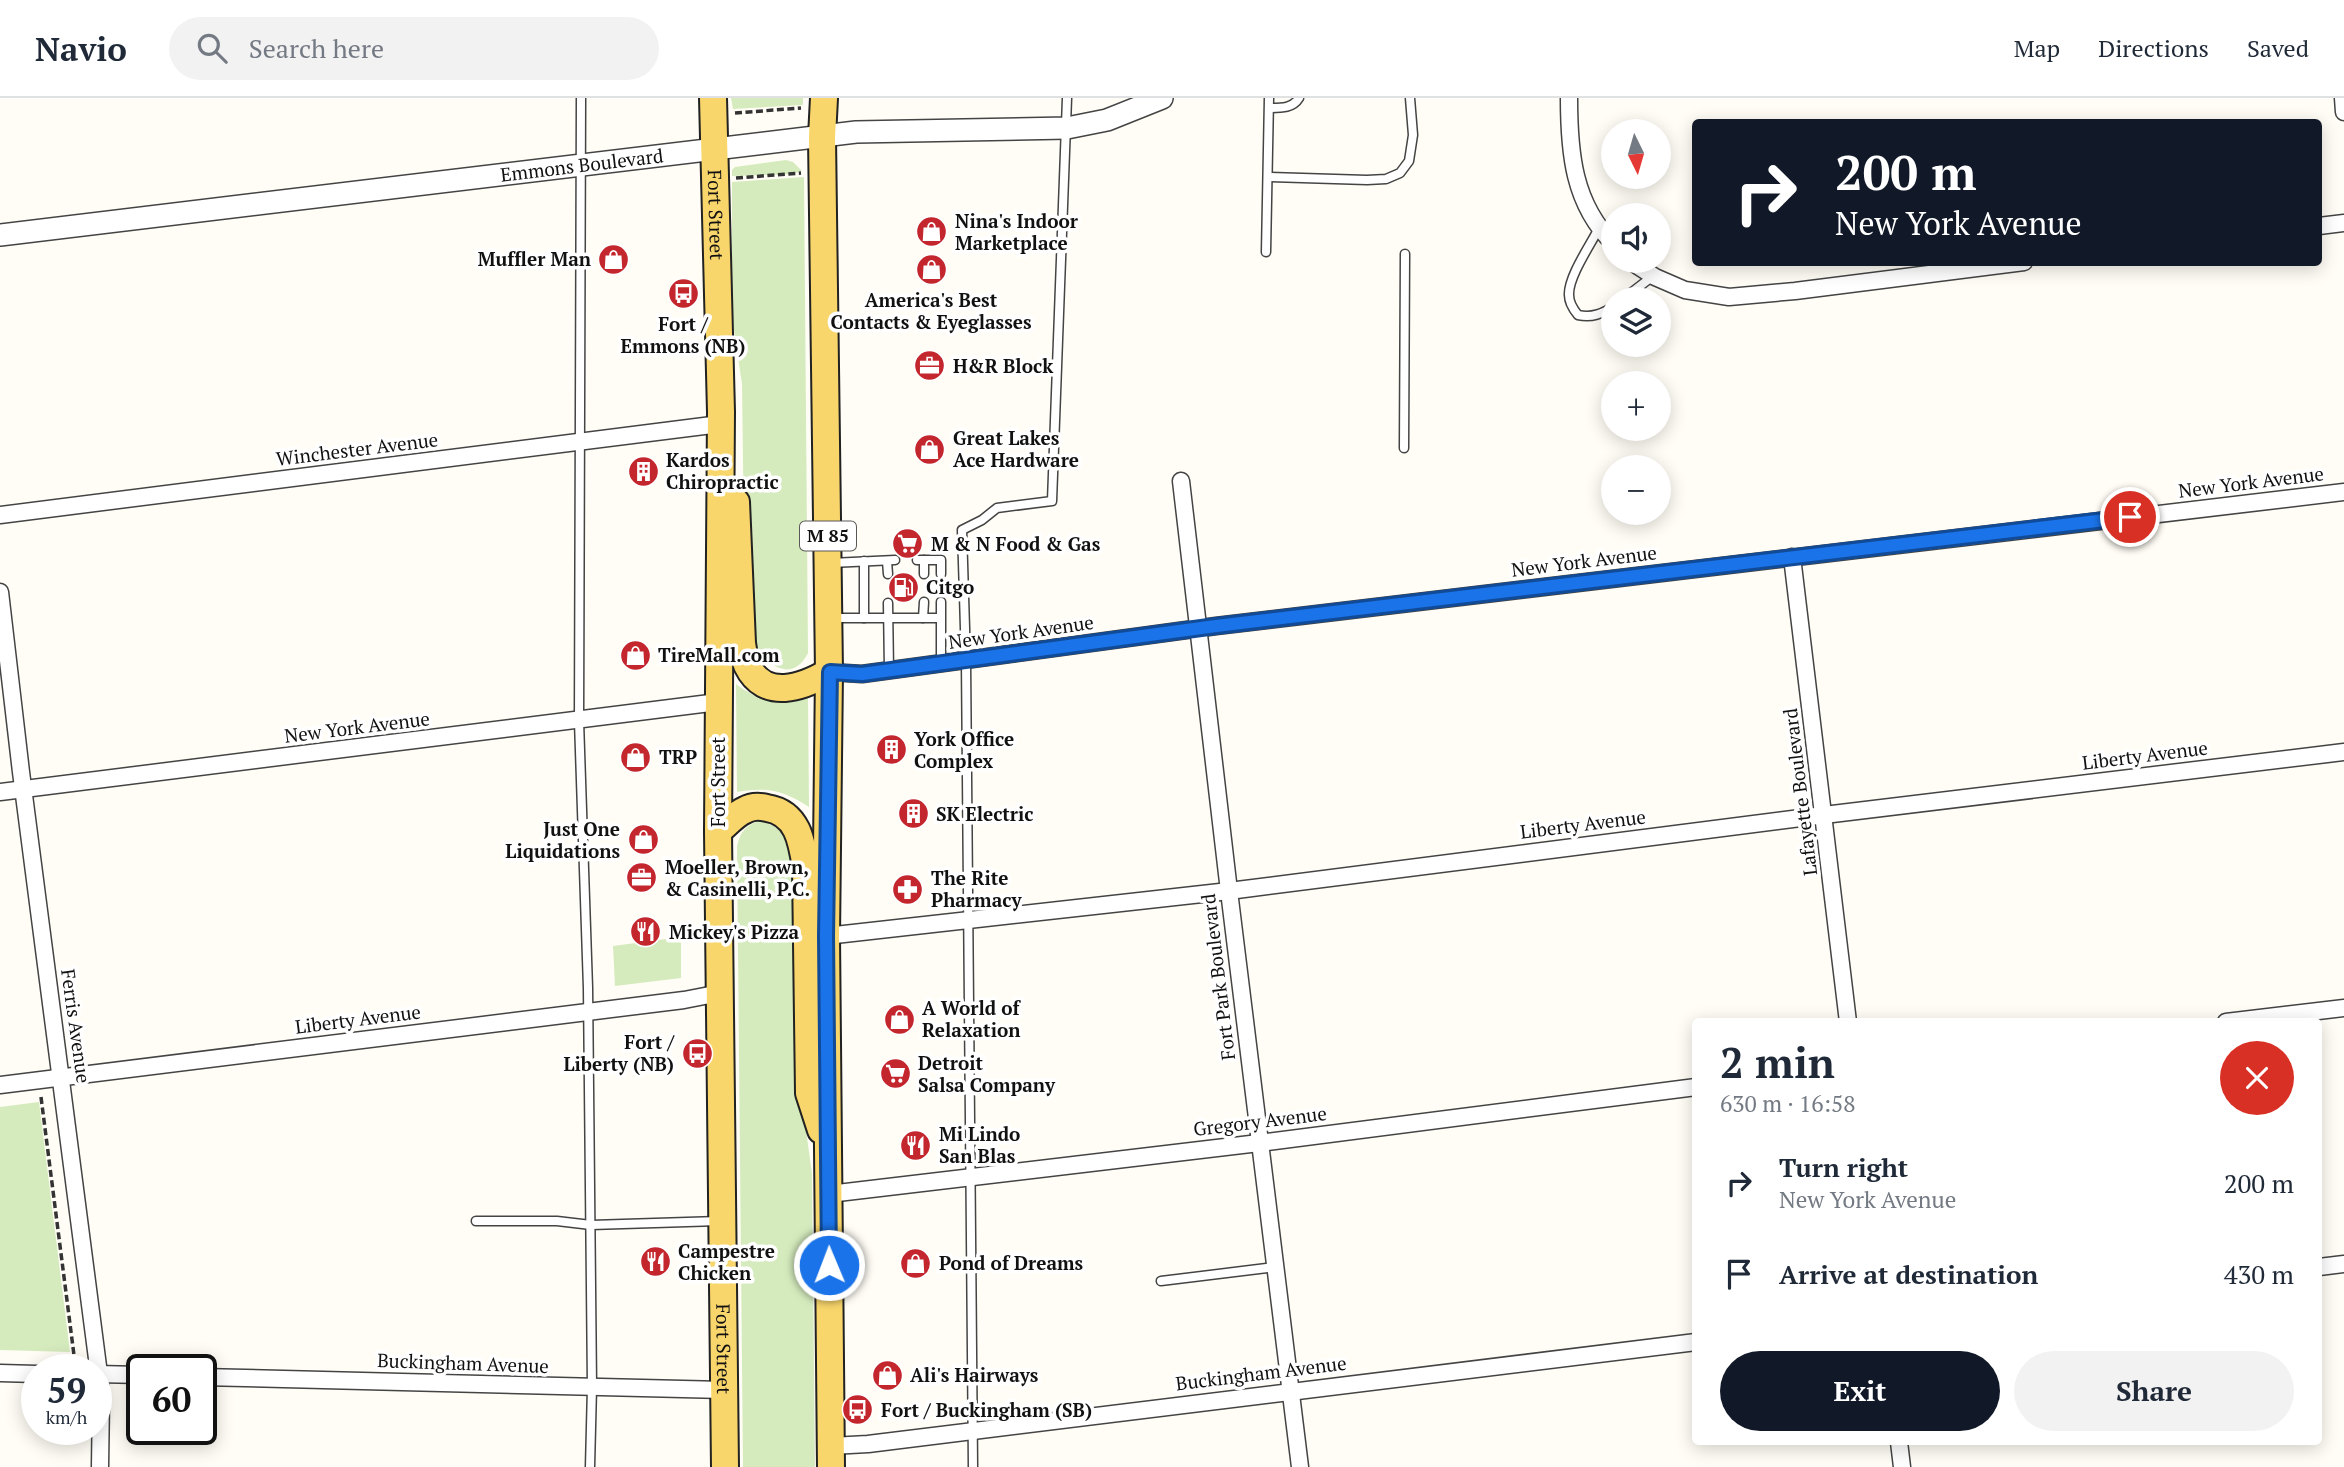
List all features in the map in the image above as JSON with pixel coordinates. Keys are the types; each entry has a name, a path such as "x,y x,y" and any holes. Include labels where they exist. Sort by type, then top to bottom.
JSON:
{"main road":[{"name":"M 85","path":"813,103 822,137 830,672 826,936 831,1456"},
{"name":"Fort Street","path":"723,106 713,148 720,418 718,831 725,1467"},
{"path":"720,418 734,440 742,643 747,665 759,679 773,687 787,689 810,683 830,672"},
{"path":"718,831 744,810 757,806 776,809 791,820 801,836 806,868 808,1093 829,1147"}],"street":[{"name":"Emmons Boulevard","path":"0,235 856,132 1067,128 1107,120 1163,98"},
{"path":"1569,98 1571,161 1577,186 1600,228"},
{"path":"2343,98 2344,112"},
{"path":"2322,226 2344,223"},
{"path":"1648,273 1685,290 1730,296 1795,291 1992,266"},
{"name":"Winchester Avenue","path":"0,515 580,443 720,418"},
{"name":"Fort Park Boulevard","path":"1181,481 1300,1467"},
{"name":"New York Avenue","path":"830,672 862,674 889,671 1198,629 2344,492"},
{"name":"Lafayette Boulevard","path":"1792,557 1848,1018"},
{"name":"Ferris Avenue","path":"0,592 96,1354"},
{"name":"New York Avenue","path":"0,792 718,702"},
{"name":"Liberty Avenue","path":"826,936 1229,891 2344,752"},
{"name":"Liberty Avenue","path":"0,1085 684,1000 720,993"},
{"path":"2260,1018 2344,1008"},
{"name":"Gregory Avenue","path":"829,1194 1692,1088"},
{"path":"2322,1267 2344,1264"},
{"name":"Buckingham Avenue","path":"831,1456 869,1444 972,1429 1692,1342"},
{"path":"0,1373 21,1374"},
{"name":"Buckingham Avenue","path":"217,1377 724,1390"},
{"name":"Ferris Avenue","path":"100,1467 101,1445"},
{"path":"1899,1445 1902,1467"}],"lane":[{"path":"581,98 579,721 588,1011 592,1387 590,1467"},
{"path":"973,1467 966,661 962,530 982,520 997,508 1052,501 1067,98"},
{"path":"1266,252 1269,98"},
{"path":"1270,108 1284,108 1296,103 1299,98"},
{"path":"1269,177 1367,180 1386,179 1400,173 1409,161 1413,135 1410,98"},
{"path":"1600,228 1574,277 1569,294 1571,306 1578,315 1588,317 1601,313"},
{"path":"1404,448 1405,254"},
{"path":"1639,287 1653,276"},
{"path":"828,563 891,560 888,574"},
{"path":"924,574 920,560 941,560 941,574"},
{"path":"863,561 864,618"},
{"path":"923,618 924,602"},
{"path":"941,602 941,664"},
{"path":"888,603 889,671"},
{"path":"829,618 940,618"},
{"path":"475,1221 557,1221 591,1225 722,1222"},
{"path":"1161,1281 1275,1267"}],"path":[{"path":"723,106 813,103"},
{"path":"731,179 801,173"},
{"path":"39,1080 74,1354"}],"green space":[{"path":"731,98 803,98 803,105 733,109"},
{"path":"786,160 793,162 802,171 792,174 732,176 735,167"},
{"path":"804,177 808,653 801,663 786,669 777,667 761,656 748,633 745,615 742,384 732,318 732,182"},
{"path":"736,684 770,701 788,702 808,698 809,807 774,791 737,792"},
{"path":"758,821 779,830 789,841 799,861 803,1108 812,1174 815,1467 743,1467 737,847 743,831"},
{"path":"681,937 681,978 615,986 613,946"},
{"path":"39,1102 70,1352 0,1350 0,1107"}],"place":[{"name":"Nina's Indoor Marketplace","path":"932,232"},
{"name":"Muffler Man","path":"614,259"},
{"name":"America's Best Contacts & Eyeglasses","path":"931,269"},
{"name":"Fort / Emmons (NB)","path":"683,293"},
{"name":"H&R Block","path":"930,366"},
{"name":"Great Lakes Ace Hardware","path":"930,449"},
{"name":"Kardos Chiropractic","path":"643,471"},
{"name":"M & N Food & Gas","path":"908,544"},
{"name":"Citgo","path":"903,587"},
{"name":"TireMall.com","path":"635,655"},
{"name":"York Office Complex","path":"891,750"},
{"name":"TRP","path":"636,757"},
{"name":"SK Electric","path":"913,814"},
{"name":"Just One Liquidations","path":"643,840"},
{"name":"Moeller, Brown, & Casinelli, P.C.","path":"642,878"},
{"name":"The Rite Pharmacy","path":"908,889"},
{"name":"Mickey's Pizza","path":"646,932"},
{"name":"A World of Relaxation","path":"899,1019"},
{"name":"Fort / Liberty (NB)","path":"697,1053"},
{"name":"Detroit Salsa Company","path":"895,1074"},
{"name":"Mi Lindo San Blas","path":"916,1145"},
{"name":"Campestre Chicken","path":"655,1262"},
{"name":"Pond of Dreams","path":"916,1263"},
{"name":"Ali's Hairways","path":"887,1375"},
{"name":"Fort / Buckingham (SB)","path":"858,1410"}],"route":[{"path":"829,1265 826,936 830,672 862,674 1216,626 2130,517"}]}
